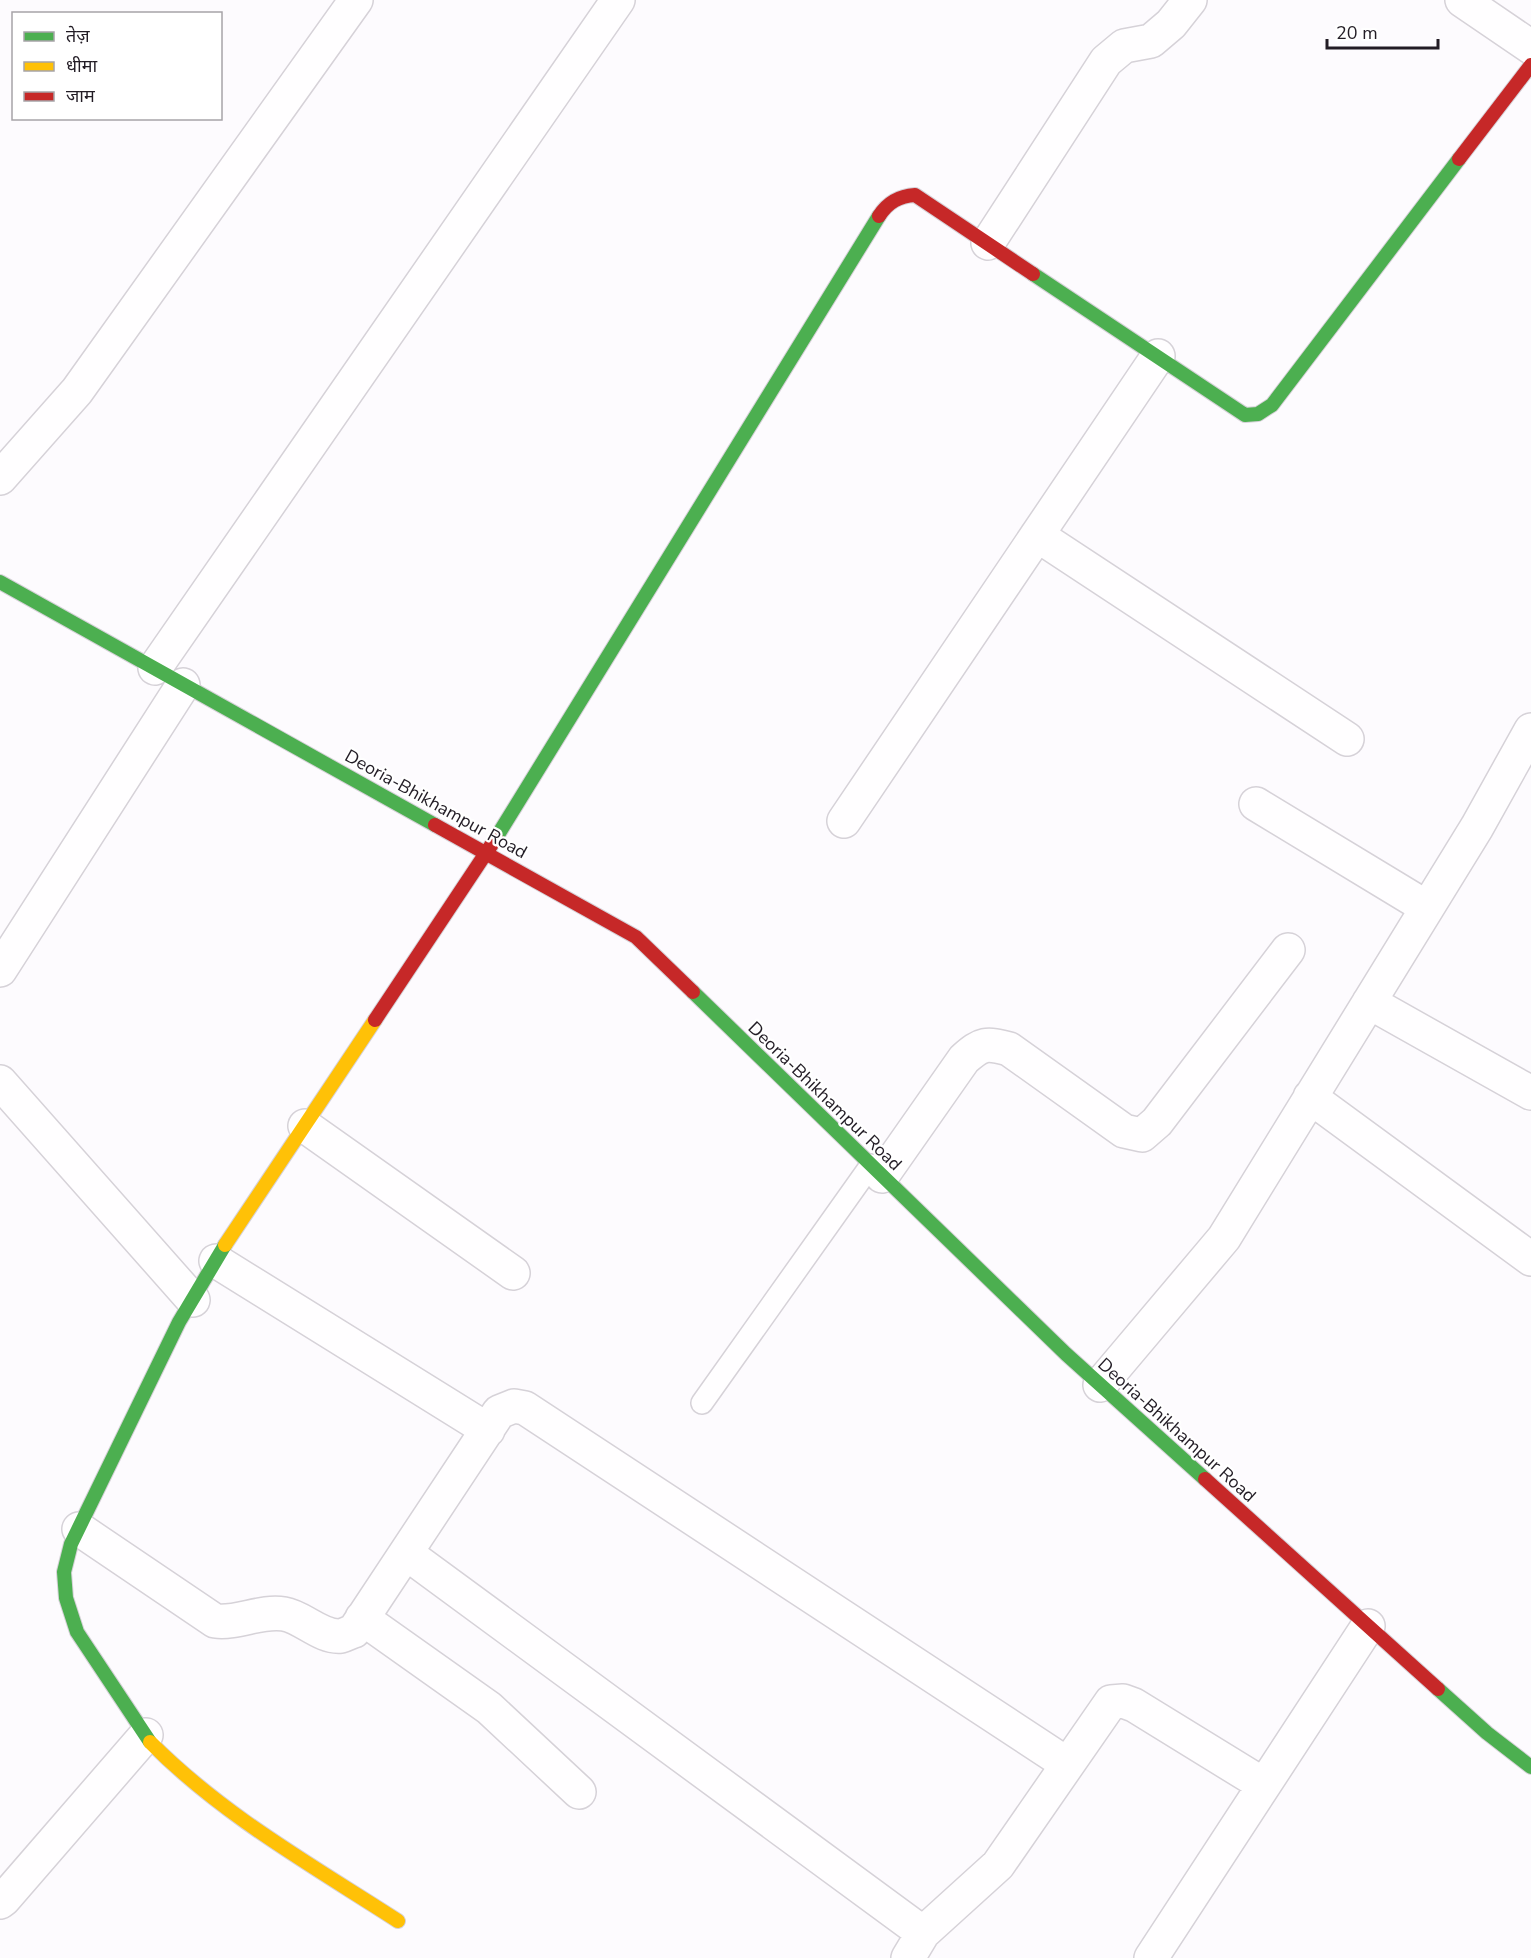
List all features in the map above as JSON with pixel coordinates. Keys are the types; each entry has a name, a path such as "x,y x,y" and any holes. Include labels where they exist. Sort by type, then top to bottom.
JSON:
{"street":[{"path":"0,478 77,391 356,0"},
{"path":"155,668 618,0"},
{"path":"988,243 1106,61 1124,46 1151,41 1171,24 1190,0"},
{"path":"1462,0 1531,47"},
{"path":"398,1921 256,1830 206,1793 151,1743 77,1632 66,1598 64,1572 71,1544 175,1332 216,1261 487,853 884,210 900,196 915,195 1245,415 1258,414 1272,405 1531,65"},
{"path":"844,821 1158,356"},
{"path":"1037,535 1347,739"},
{"name":"Deoria-Bhikhampur Road","path":"0,582 636,937 1100,1385 1487,1733 1531,1767"},
{"path":"0,970 183,685"},
{"path":"1100,1385 1224,1238 1477,827 1531,730"},
{"path":"1256,804 1426,908"},
{"path":"877,1171 964,1059 977,1047 989,1044 1009,1049 1124,1131 1142,1135 1157,1122 1288,950"},
{"path":"1369,1002 1531,1093"},
{"path":"0,1082 193,1300"},
{"path":"1310,1098 1531,1259"},
{"path":"305,1126 513,1274"},
{"path":"216,1261 488,1430"},
{"path":"79,1529 215,1621 226,1622 272,1612 287,1614 328,1634 341,1636 354,1630 499,1412 513,1406 525,1408 1067,1764"},
{"path":"406,1553 915,1945 998,1865 1111,1702 1123,1701 1134,1705 1264,1785"},
{"path":"362,1618 489,1708 579,1792"},
{"path":"1151,1958 1368,1626"},
{"path":"0,1902 146,1735"}],"lane":[{"path":"702,1403 877,1171"}],"traffic: fast":[{"path":"1033,274 1245,415 1258,414 1272,405 1459,159"},
{"path":"496,838 879,216"},
{"path":"0,582 435,825"},
{"path":"693,992 1066,1354 1205,1479"},
{"path":"150,1742 77,1632 66,1598 64,1572 71,1544 179,1322 225,1245"},
{"path":"1438,1689 1487,1733 1531,1767"}],"traffic: slow":[{"path":"225,1245 375,1020"},
{"path":"150,1742 207,1793 238,1816 398,1921"}],"traffic: jam":[{"path":"1459,159 1531,65"},
{"path":"879,216 894,201 915,195 1033,274"},
{"path":"435,825 636,937 693,992"},
{"path":"375,1020 496,838"},
{"path":"1205,1479 1438,1689"}]}
